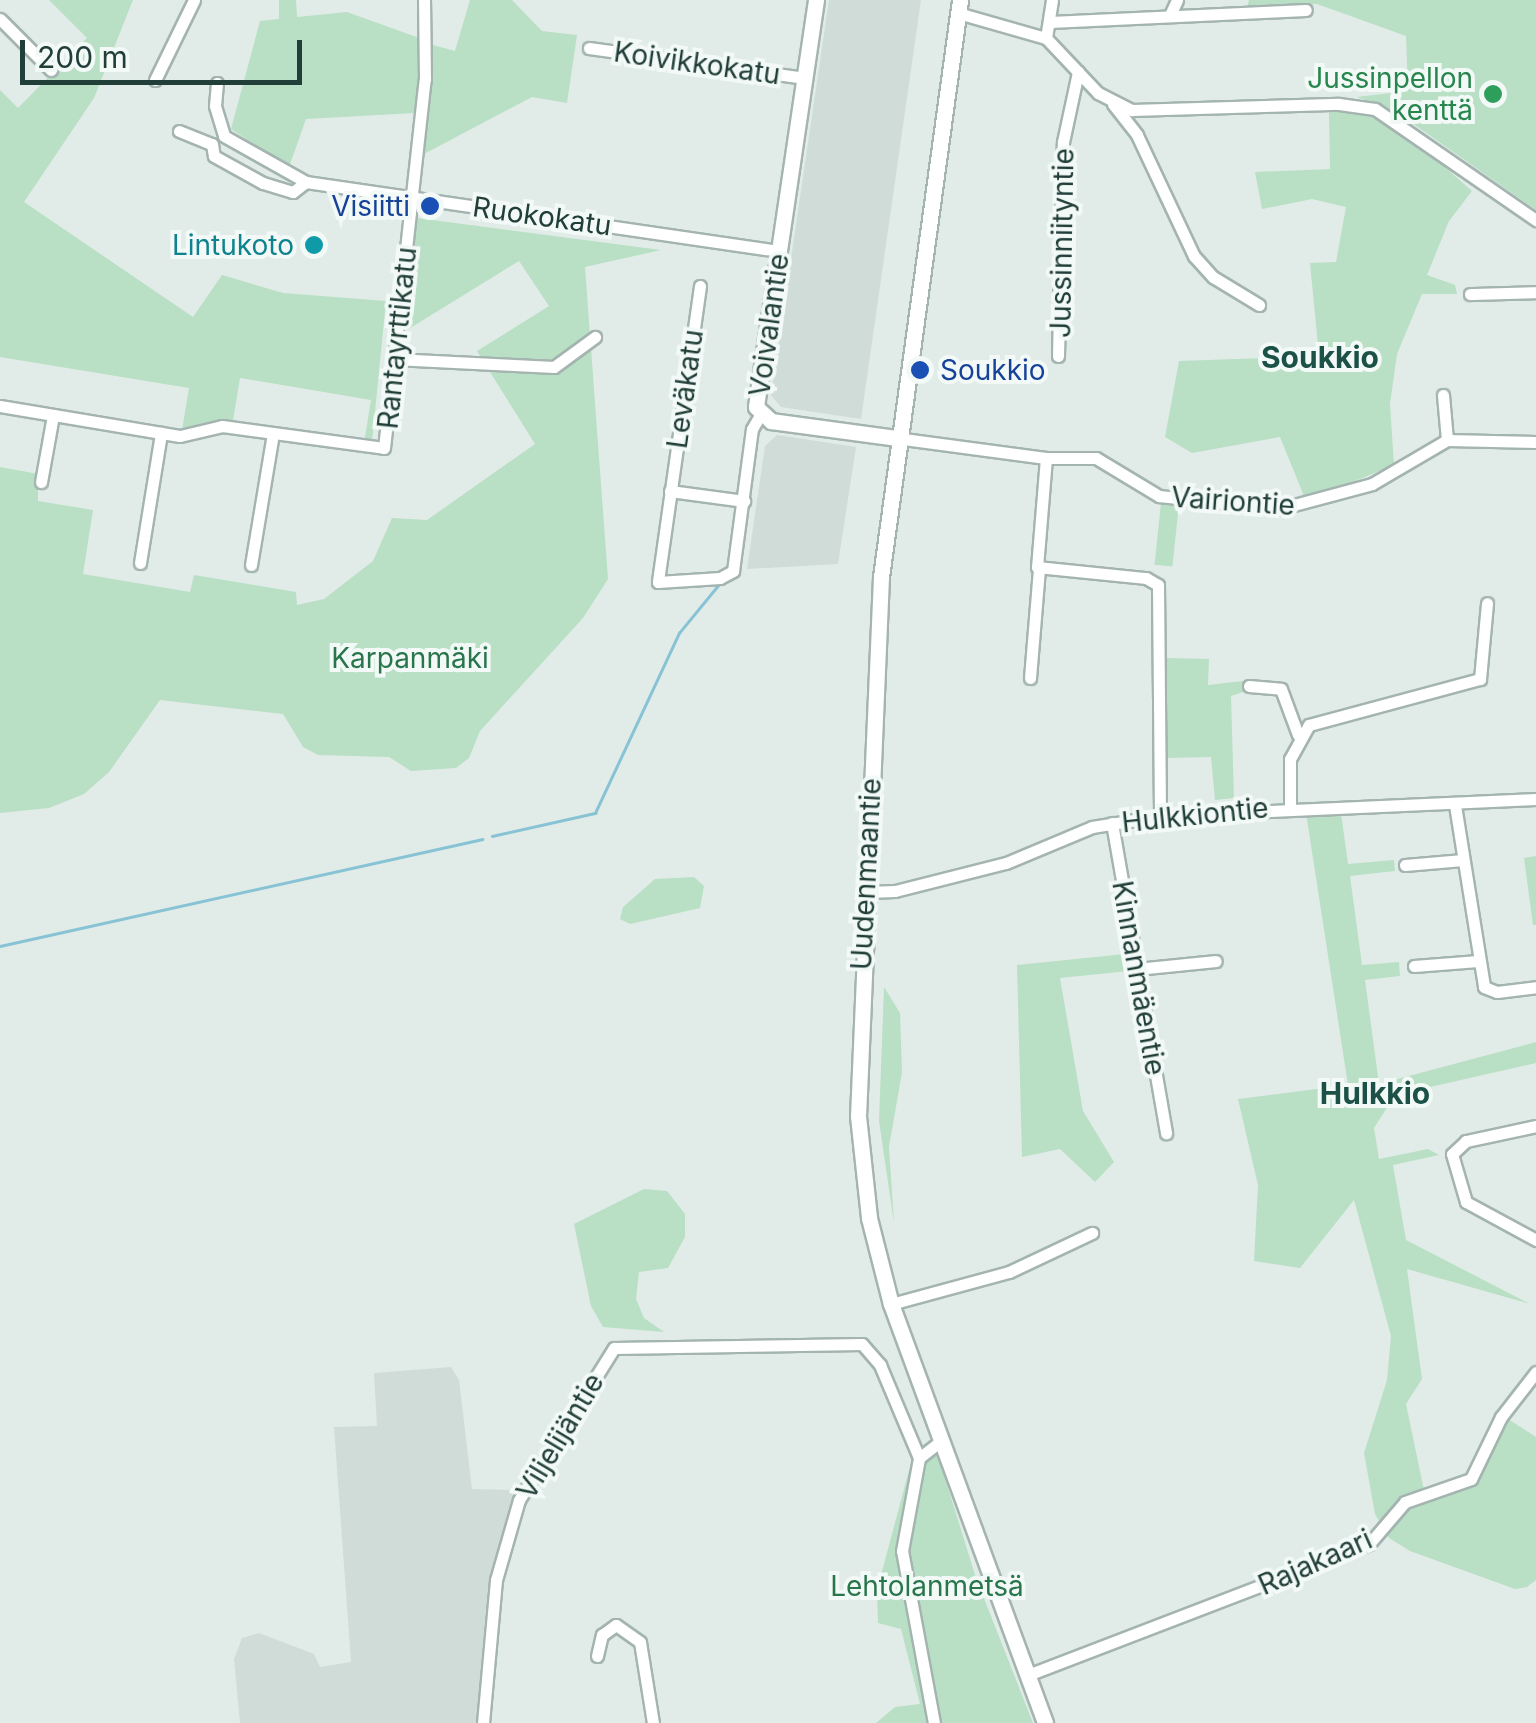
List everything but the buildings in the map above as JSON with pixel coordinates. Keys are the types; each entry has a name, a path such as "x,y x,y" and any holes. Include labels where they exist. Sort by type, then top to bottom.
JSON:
{"main road":[{"name":"Voivalantie","path":"760,415 756,398 816,0"},
{"name":"Uudenmaantie","path":"959,7 896,438 878,611 860,1145 868,1218 891,1304 1045,1723"},
{"path":"760,415 896,438"}],"street":[{"path":"155,80 194,0"},
{"name":"Rantayrttikatu","path":"0,406 186,436 222,426 381,450 388,440 426,80 424,0"},
{"path":"1046,38 1052,0"},
{"path":"1170,15 1177,0"},
{"path":"959,7 1046,38 1113,104 1137,135 1194,256 1212,277 1259,305"},
{"path":"1050,22 1306,10"},
{"path":"0,19 50,70"},
{"name":"Koivikkokatu","path":"589,48 805,78"},
{"name":"Jussinniityntie","path":"1058,356 1063,142 1078,72"},
{"path":"179,131 212,144 224,136 215,106 217,83"},
{"path":"1113,104 1151,112 1326,104 1376,109 1536,220"},
{"name":"Ruokokatu","path":"224,136 306,182 778,252"},
{"name":"Ruokokatu","path":"212,144 214,156 254,179 293,192 306,182"},
{"name":"Leväkatu","path":"658,582 700,286"},
{"path":"1470,294 1536,292"},
{"path":"394,359 554,366 594,337"},
{"path":"1442,394 1447,440 1536,442"},
{"name":"Voivalantie","path":"658,582 730,574 752,429 760,415"},
{"path":"41,482 52,416"},
{"path":"140,563 160,432"},
{"path":"251,566 273,434"},
{"name":"Vairiontie","path":"896,438 1046,458 1105,460 1169,498 1290,509 1382,480 1447,440"},
{"path":"1030,678 1040,568 1034,557 1046,458"},
{"path":"670,491 744,501"},
{"path":"1040,568 1146,578 1158,586 1160,816"},
{"path":"1298,735 1316,722 1475,684 1486,666 1487,602"},
{"path":"1249,686 1281,689 1298,735 1288,768 1290,806"},
{"name":"Hulkkiontie","path":"866,892 896,891 1006,863 1112,824 1160,816 1290,806 1455,805 1536,800"},
{"path":"1455,805 1478,962 1490,991 1536,986"},
{"name":"Kinnanmäentie","path":"1112,824 1166,1133"},
{"path":"1406,865 1463,860"},
{"path":"1138,970 1216,961"},
{"path":"1414,966 1478,962"},
{"path":"1536,1126 1466,1141 1452,1154 1466,1202 1536,1240"},
{"path":"891,1304 1009,1272 1092,1233"},
{"name":"Viljelijäntie","path":"483,1723 496,1580 519,1500 614,1348 862,1344 880,1365 919,1458"},
{"name":"Rajakaari","path":"1028,1675 1369,1544 1404,1502 1471,1479 1502,1417 1536,1372"},
{"path":"934,1723 903,1571 906,1506 919,1458 941,1441"},
{"path":"597,1656 602,1635 616,1625 640,1642 653,1723"}],"shaded area":[{"path":"829,0 921,0 861,419 781,407 771,395"},
{"path":"777,435 856,447 838,564 747,569 765,446"},
{"path":"451,1367 459,1380 472,1489 514,1490 488,1587 476,1723 240,1723 234,1659 242,1638 259,1633 314,1654 320,1667 351,1662 334,1427 377,1426 374,1373"}],"green space":[{"path":"49,0 133,0 94,98 24,202 193,317 222,275 283,293 386,301 372,442 364,443 371,400 240,378 233,421 182,430 189,388 0,357 0,90 18,108 87,38"},
{"path":"279,0 296,0 297,17 347,12 422,39 415,113 306,119 289,167 231,129 260,21 279,19"},
{"path":"470,0 512,0 542,31 577,35 567,103 532,97 424,154 433,45 455,51"},
{"path":"1249,0 1536,0 1536,210 1395,111 1357,97 1408,91 1406,36 1317,4 1247,8"},
{"path":"1329,112 1373,114 1406,133 1472,191 1449,221 1427,275 1455,285 1457,294 1422,294 1397,354 1390,404 1394,465 1306,501 1280,437 1192,453 1165,437 1179,361 1319,356 1310,263 1336,262 1346,207 1312,199 1262,209 1255,172 1330,169"},
{"name":"Karpanmäki","path":"417,218 661,250 585,267 608,579 583,618 480,731 469,758 456,768 411,771 389,757 318,755 303,747 283,714 160,700 109,772 84,794 49,808 0,813 0,467 38,474 38,501 93,510 83,574 190,592 194,575 296,592 297,605 324,599 373,561 392,518 427,520 535,444 477,351 549,306 519,261 407,330"},
{"path":"1161,503 1179,505 1172,567 1155,565"},
{"path":"1165,658 1209,659 1208,685 1243,681 1243,692 1231,696 1234,798 1215,800 1211,757 1165,758"},
{"path":"1306,813 1341,813 1348,864 1394,860 1395,871 1350,876 1362,965 1399,962 1400,976 1365,980 1379,1084 1536,1042 1536,1063 1395,1095 1374,1128 1379,1159 1428,1149 1439,1155 1393,1165 1406,1240 1530,1304 1407,1269 1422,1379 1406,1404 1426,1500 1470,1488 1508,1419 1536,1437 1536,1580 1527,1587 1515,1589 1410,1551 1389,1538 1375,1514 1364,1453 1387,1380 1391,1336 1354,1200 1300,1268 1254,1261 1258,1185 1238,1099 1348,1085"},
{"path":"1536,856 1536,925 1533,925 1524,858"},
{"path":"694,877 704,886 700,908 630,924 620,919 623,907 655,879"},
{"path":"1125,954 1128,971 1060,978 1083,1111 1114,1162 1095,1182 1060,1149 1022,1157 1017,965"},
{"path":"884,987 900,1013 902,1072 889,1147 894,1223 879,1121"},
{"path":"644,1189 667,1191 685,1214 685,1237 668,1268 639,1272 636,1299 644,1318 664,1332 603,1327 591,1306 574,1224"},
{"name":"Lehtolanmetsä","path":"935,1446 976,1578 1033,1723 876,1723 895,1707 920,1704 901,1629 878,1623 877,1590 915,1448 920,1457"}],"waterway":[{"path":"492,836 595,813 679,633 720,583"},
{"path":"0,946 482,839"}],"place":[{"name":"Jussinpellon kenttä","path":"1493,94"},
{"name":"Visiitti","path":"430,206"},
{"name":"Lintukoto","path":"314,245"},
{"name":"Soukkio","path":"920,370"}],"district":[{"name":"Soukkio","path":"1320,357"},
{"name":"Hulkkio","path":"1375,1093"}]}
